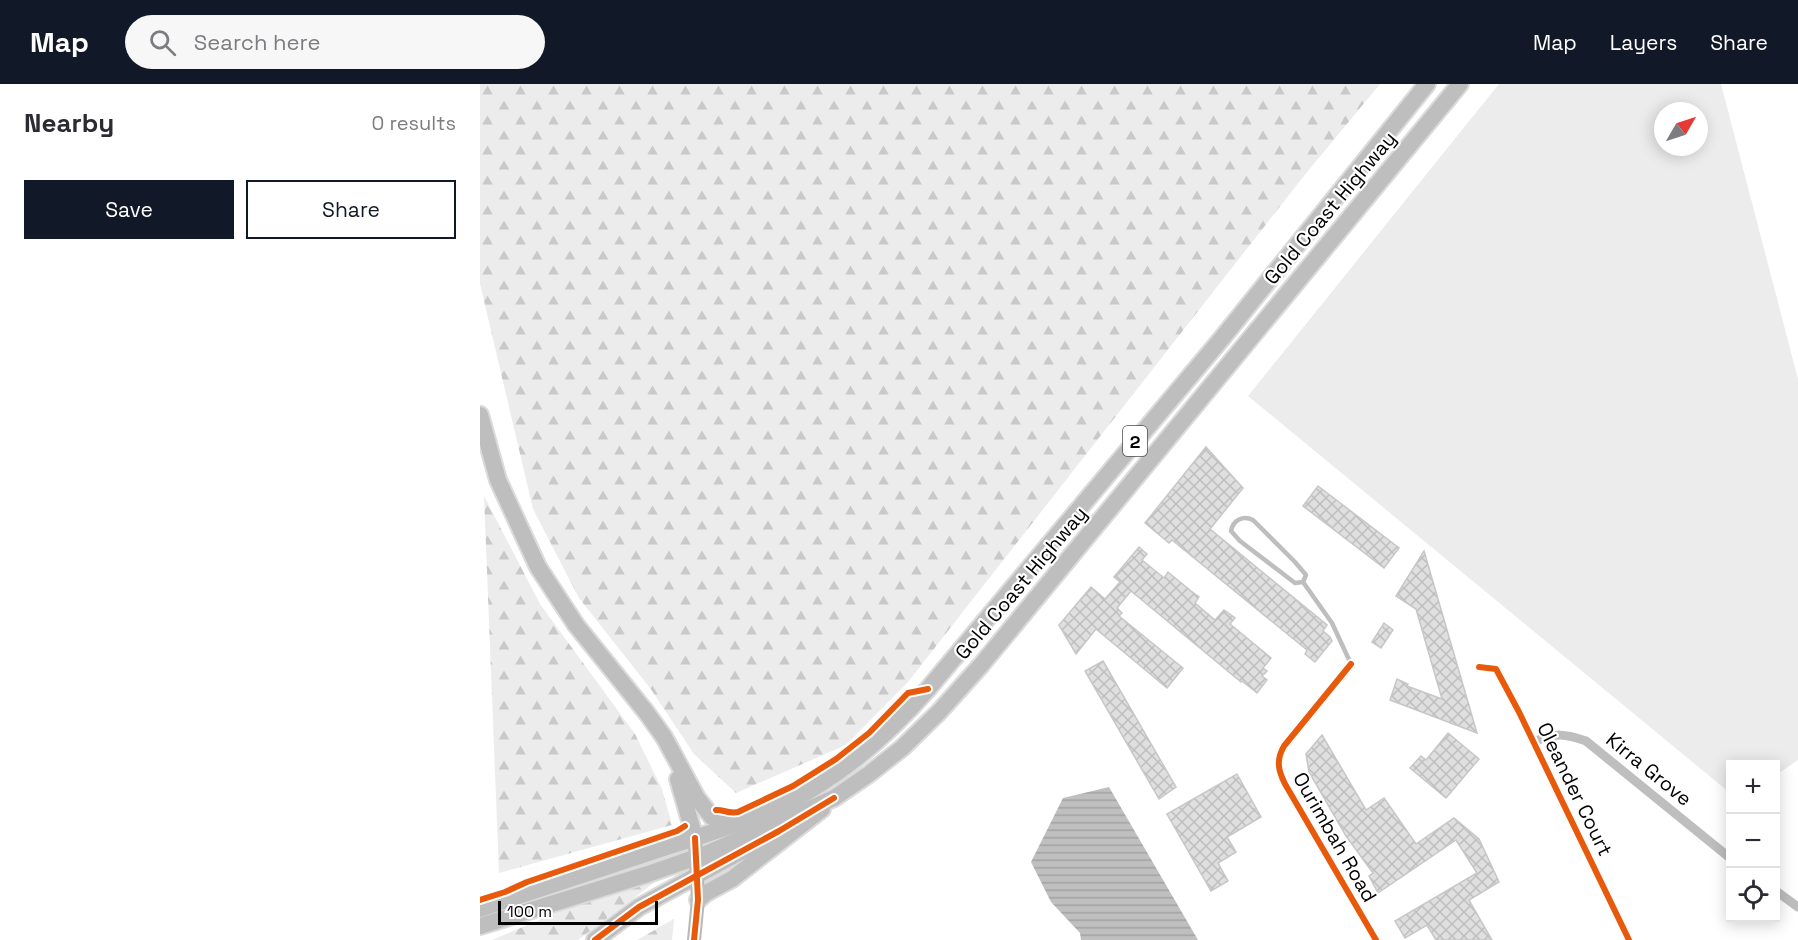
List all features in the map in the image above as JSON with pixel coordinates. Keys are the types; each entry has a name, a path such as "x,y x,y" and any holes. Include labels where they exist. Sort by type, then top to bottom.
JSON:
{"highway":[{"name":"Gold Coast Highway","path":"483,917 738,824 791,800 825,781 862,754 902,718 1215,346 1427,84"},
{"name":"Gold Coast Highway","path":"483,917 648,874 697,857 834,798 870,774 902,748 939,712 982,664 1460,84"},
{"path":"480,415 498,480 538,567 576,625 646,712 712,817 726,823 738,824"},
{"path":"664,738 683,793 695,838"},
{"path":"595,940 639,907 779,831 834,798"},
{"path":"698,900 732,879 811,819 834,798"}],"street":[{"name":"Ourimbah Road","path":"1351,664 1284,746 1278,763 1285,784 1376,940"},
{"name":"Oleander Court","path":"1479,667 1496,669 1534,742 1629,940"},
{"name":"Kirra Grove","path":"1534,742 1545,737 1565,734 1586,741 1726,854"},
{"path":"694,940 698,900 695,838"},
{"path":"1780,894 1798,907"}],"lane":[{"path":"1248,517 1253,520 1302,569 1306,577 1303,582 1295,583 1240,541 1231,531 1233,524 1242,518 1248,517"},
{"path":"1303,582 1332,622 1351,664"}],"green space":[{"path":"480,84 1380,84 1303,177 908,682 846,745 736,793 694,754 650,688 579,598 533,509 480,284"},
{"path":"1499,84 1721,84 1798,379 1798,760 1780,772 1780,760 1726,760 1726,790 1248,396"},
{"path":"484,496 540,604 635,734 662,789 672,825 499,873"},
{"path":"648,874 655,882 578,940 492,940"},
{"path":"674,919 672,940 637,940"}],"shaded area":[{"path":"1109,787 1198,940 1081,940 1080,933 1051,902 1031,862 1063,798"}],"building":[{"path":"1206,447 1243,488 1210,529 1327,625 1323,631 1332,641 1315,662 1305,654 1307,650 1172,540 1169,543 1145,523"},
{"path":"1318,486 1399,548 1384,568 1303,506"},
{"path":"1139,547 1147,554 1142,560 1164,578 1168,572 1199,597 1195,603 1215,620 1224,610 1235,618 1230,624 1271,658 1263,668 1267,671 1262,676 1267,680 1257,693 1131,591 1117,608 1122,613 1119,616 1183,668 1167,688 1096,629 1076,654 1059,625 1091,587 1105,599 1120,582 1114,577"},
{"path":"1424,551 1477,733 1390,700 1397,679 1408,684 1407,686 1442,699 1416,609 1396,596"},
{"path":"1384,623 1393,630 1381,648 1372,642"},
{"path":"1103,661 1176,787 1159,799 1085,671"},
{"path":"1448,733 1479,759 1446,798 1410,768 1421,756 1426,760"},
{"path":"1322,735 1366,810 1384,798 1416,844 1454,818 1479,839 1499,882 1469,900 1492,940 1436,940 1427,925 1405,938 1395,921 1477,873 1456,840 1378,893 1369,876 1373,873 1346,836 1309,772 1306,754"},
{"path":"1237,774 1261,817 1227,837 1236,852 1218,863 1228,881 1211,891 1167,814"}],"cycle path":[{"path":"1351,664 1284,746 1279,765 1285,784 1376,940"},
{"path":"1479,667 1496,669 1629,940"},
{"path":"716,810 738,812 793,786 836,759 869,733 908,693 928,689"},
{"path":"595,940 639,907 779,831 834,798"},
{"path":"480,900 677,831 685,826"},
{"path":"694,940 698,900 695,838"}]}
